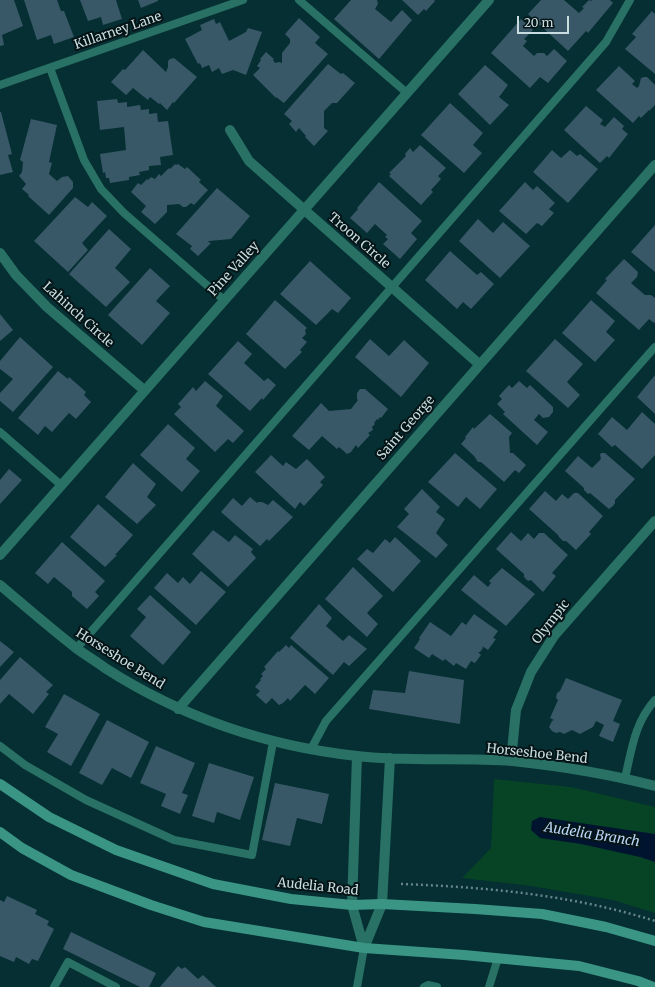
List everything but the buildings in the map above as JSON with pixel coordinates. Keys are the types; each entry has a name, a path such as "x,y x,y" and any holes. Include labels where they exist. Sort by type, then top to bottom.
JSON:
{"main road":[{"name":"Audelia Road","path":"0,784 49,818 116,850 213,884 291,899 352,905 382,904 542,914 606,927 655,941"},
{"path":"0,832 22,848 71,875 151,905 204,922 364,948 498,958 578,966 638,981 653,987"}],"street":[{"name":"Pine Valley","path":"0,555 489,0"},
{"name":"Troon Circle","path":"230,130 249,161 480,364"},
{"name":"Saint George","path":"178,709 655,165"},
{"name":"Lahinch Circle","path":"0,253 16,275 47,307 144,390"},
{"name":"Olympic","path":"511,761 516,710 531,672 554,636 655,521"},
{"name":"Horseshoe Bend","path":"0,585 76,649 134,686 178,709 224,727 273,742 357,756 511,761 625,778 655,786"},
{"path":"357,756 352,905 364,948"},
{"path":"364,948 382,904 390,758"}],"lane":[{"name":"Killarney Lane","path":"0,85 243,0"},
{"path":"298,0 407,93"},
{"path":"76,649 606,42 630,0"},
{"path":"50,68 84,160 101,189 124,213 224,300"},
{"path":"311,749 326,721 655,347"},
{"path":"0,432 61,484"},
{"path":"625,778 637,728 647,710 655,700"},
{"path":"0,746 25,765 86,800 174,840 252,855 273,742"},
{"path":"357,987 364,948"},
{"path":"489,987 498,958"},
{"path":"54,987 68,962 116,987"},
{"path":"424,987 428,985 437,987"}],"path":[{"path":"401,884 513,892 556,898 655,921"}],"green space":[{"path":"494,779 571,787 655,807 655,913 613,900 531,886 462,878 491,848"}],"water":[{"name":"Audelia Branch","path":"540,817 655,834 655,862 640,857 581,844 540,838 531,830 532,821"}]}
